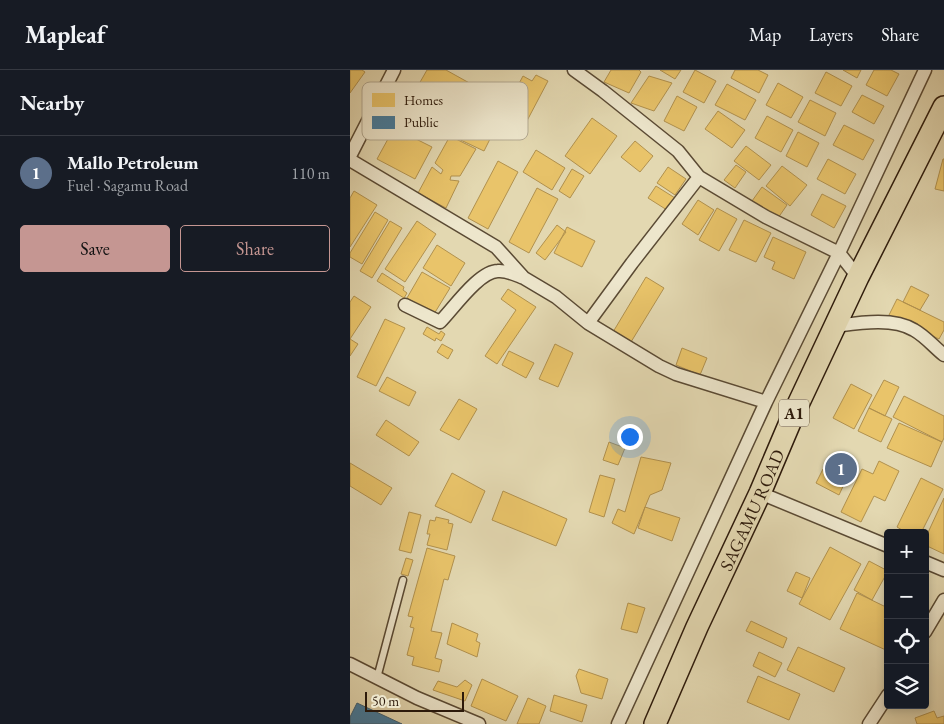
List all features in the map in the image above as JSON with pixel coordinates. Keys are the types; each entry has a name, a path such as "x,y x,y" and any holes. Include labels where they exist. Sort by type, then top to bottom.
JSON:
{"highway":[{"name":"SAGAMU ROAD","path":"655,724 697,627 760,493 794,413 858,277 944,107"}],"street":[{"path":"388,82 394,70"},
{"path":"574,70 678,151 699,177 766,217 839,252 858,277"},
{"path":"618,724 766,402 925,70"},
{"path":"350,156 362,133"},
{"path":"350,160 496,246 524,278"},
{"path":"588,324 632,263 699,177"},
{"path":"405,305 440,322 481,278 490,272 499,270 524,278 556,297 588,324 659,366 676,374 766,402"},
{"path":"835,326 861,322 899,323 913,329 944,355"},
{"path":"760,493 884,544"},
{"path":"929,564 944,570"},
{"path":"929,625 944,600"},
{"path":"350,664 417,698 479,724"},
{"path":"869,724 884,701"}],"lane":[{"path":"377,678 403,580"}],"building: Homes":[{"path":"350,70 362,70 365,72 350,93"},
{"path":"427,70 446,70 468,82 420,82"},
{"path":"611,70 639,70 641,72 629,93 604,82"},
{"path":"660,70 681,70 675,79"},
{"path":"695,70 716,81 704,103 683,92"},
{"path":"735,70 758,70 768,75 759,93 731,78"},
{"path":"843,70 861,70 857,78"},
{"path":"874,70 891,70 899,74 887,96 866,85"},
{"path":"826,72 852,86 841,106 815,93"},
{"path":"536,75 548,81 528,119 528,82 520,82 523,76 532,81"},
{"path":"649,76 672,83 654,111 631,103"},
{"path":"778,83 803,97 791,118 766,105"},
{"path":"727,84 756,100 745,120 715,105"},
{"path":"862,95 884,106 874,124 852,112"},
{"path":"677,96 697,107 684,131 664,121"},
{"path":"810,100 836,113 825,136 798,122"},
{"path":"718,111 745,130 732,148 705,129"},
{"path":"767,116 793,130 781,152 755,138"},
{"path":"592,118 617,136 590,174 565,156"},
{"path":"844,125 874,140 863,160 833,145"},
{"path":"798,132 819,143 807,167 786,156"},
{"path":"387,140 418,140 432,147 415,179 377,159"},
{"path":"448,140 458,140 476,149 460,176 451,176 450,180 459,181 446,208 418,193 432,167 441,174 443,170 435,163"},
{"path":"461,140 490,140 484,151"},
{"path":"635,141 653,156 640,172 621,157"},
{"path":"746,146 771,165 759,180 734,161"},
{"path":"536,150 565,168 552,190 523,172"},
{"path":"828,159 856,174 845,194 817,179"},
{"path":"944,159 944,191 935,189"},
{"path":"498,161 518,172 488,229 468,218"},
{"path":"736,165 746,172 735,188 724,180"},
{"path":"782,166 807,185 790,206 766,186"},
{"path":"668,167 686,179 675,195 657,183"},
{"path":"572,169 584,176 570,198 559,191"},
{"path":"656,186 675,198 667,210 648,198"},
{"path":"762,187 787,205 778,218 752,201"},
{"path":"537,188 558,199 529,253 509,242"},
{"path":"354,191 377,205 350,247 350,198"},
{"path":"822,194 846,206 834,228 811,215"},
{"path":"698,200 714,210 698,235 682,224"},
{"path":"717,208 737,219 719,251 699,240"},
{"path":"375,212 388,220 362,264 350,257 350,253"},
{"path":"744,220 771,233 756,262 729,250"},
{"path":"390,221 402,228 372,278 360,271"},
{"path":"417,221 436,234 405,282 385,269"},
{"path":"557,225 566,232 545,260 536,253"},
{"path":"567,227 595,241 582,267 554,253"},
{"path":"773,237 806,252 794,279 772,269 775,262 764,257"},
{"path":"437,245 465,263 451,286 423,268"},
{"path":"422,272 450,288 434,314 407,298"},
{"path":"382,273 404,287 403,290 407,293 404,298 377,281"},
{"path":"646,277 664,288 631,342 613,332"},
{"path":"911,286 929,295 920,310 903,302"},
{"path":"508,289 536,307 497,364 485,356 516,310 501,299"},
{"path":"354,296 371,307 350,339 350,302"},
{"path":"897,299 944,322 944,330 939,339 889,315"},
{"path":"385,319 405,328 376,386 357,377"},
{"path":"427,327 439,334 441,331 445,334 441,341 436,338 435,341 423,334"},
{"path":"350,339 358,344 350,356"},
{"path":"442,344 453,350 448,359 437,352"},
{"path":"555,344 573,353 558,387 539,379"},
{"path":"682,348 707,358 700,375 676,365"},
{"path":"509,351 534,363 526,378 502,365"},
{"path":"387,377 416,392 409,406 379,391"},
{"path":"884,380 899,387 885,416 869,408"},
{"path":"851,384 872,395 854,429 833,418"},
{"path":"904,396 944,416 944,438 942,442 893,417"},
{"path":"459,399 477,409 459,440 440,430"},
{"path":"869,408 892,419 881,442 858,431"},
{"path":"386,420 419,442 409,456 376,435"},
{"path":"899,423 942,442 931,467 887,448"},
{"path":"609,442 625,448 618,465 603,460"},
{"path":"641,457 671,463 662,490 650,495 634,534 612,523 618,509 625,512"},
{"path":"879,461 899,471 885,501 874,496 861,522 841,512 862,469 873,474"},
{"path":"350,463 392,488 381,505 350,486"},
{"path":"823,469 846,480 839,495 816,483"},
{"path":"452,473 485,491 471,523 435,506"},
{"path":"600,475 615,479 604,517 589,512"},
{"path":"921,478 943,489 923,529 900,529 897,527"},
{"path":"503,491 567,519 556,546 492,520"},
{"path":"944,498 944,554 929,547 929,530"},
{"path":"645,507 680,518 672,541 638,528"},
{"path":"409,512 421,515 411,553 399,550"},
{"path":"436,517 449,520 448,523 453,524 447,550 427,545 430,534 427,534 430,520 435,521"},
{"path":"830,547 861,564 830,620 799,604"},
{"path":"427,548 455,556 448,580 444,579 431,631 442,633 435,658 442,660 439,672 412,665 414,657 407,655 414,628 410,627 413,617 408,616"},
{"path":"406,558 413,560 408,576 401,574"},
{"path":"869,561 884,569 884,578 872,600 854,590"},
{"path":"796,572 810,578 802,598 787,591"},
{"path":"857,593 884,606 884,649 840,629"},
{"path":"628,603 645,608 637,633 621,629"},
{"path":"751,621 787,638 783,648 746,631"},
{"path":"452,623 478,634 476,641 480,643 477,657 447,644"},
{"path":"798,647 845,668 834,692 787,670"},
{"path":"759,652 782,663 775,677 753,666"},
{"path":"579,669 608,679 602,699 581,693 576,676"},
{"path":"758,676 800,694 789,720 747,702"},
{"path":"482,679 518,696 506,721 471,706"},
{"path":"465,680 472,685 465,701 433,690 438,681 457,687"},
{"path":"554,695 587,705 582,722 550,711"},
{"path":"528,698 546,706 539,724 517,724"},
{"path":"934,711 937,718 944,716 944,724 917,724 915,718"}],"building: Public":[{"path":"357,703 402,724 350,724 350,717"}],"place":[{"name":"Mallo Petroleum","path":"841,469"}]}
